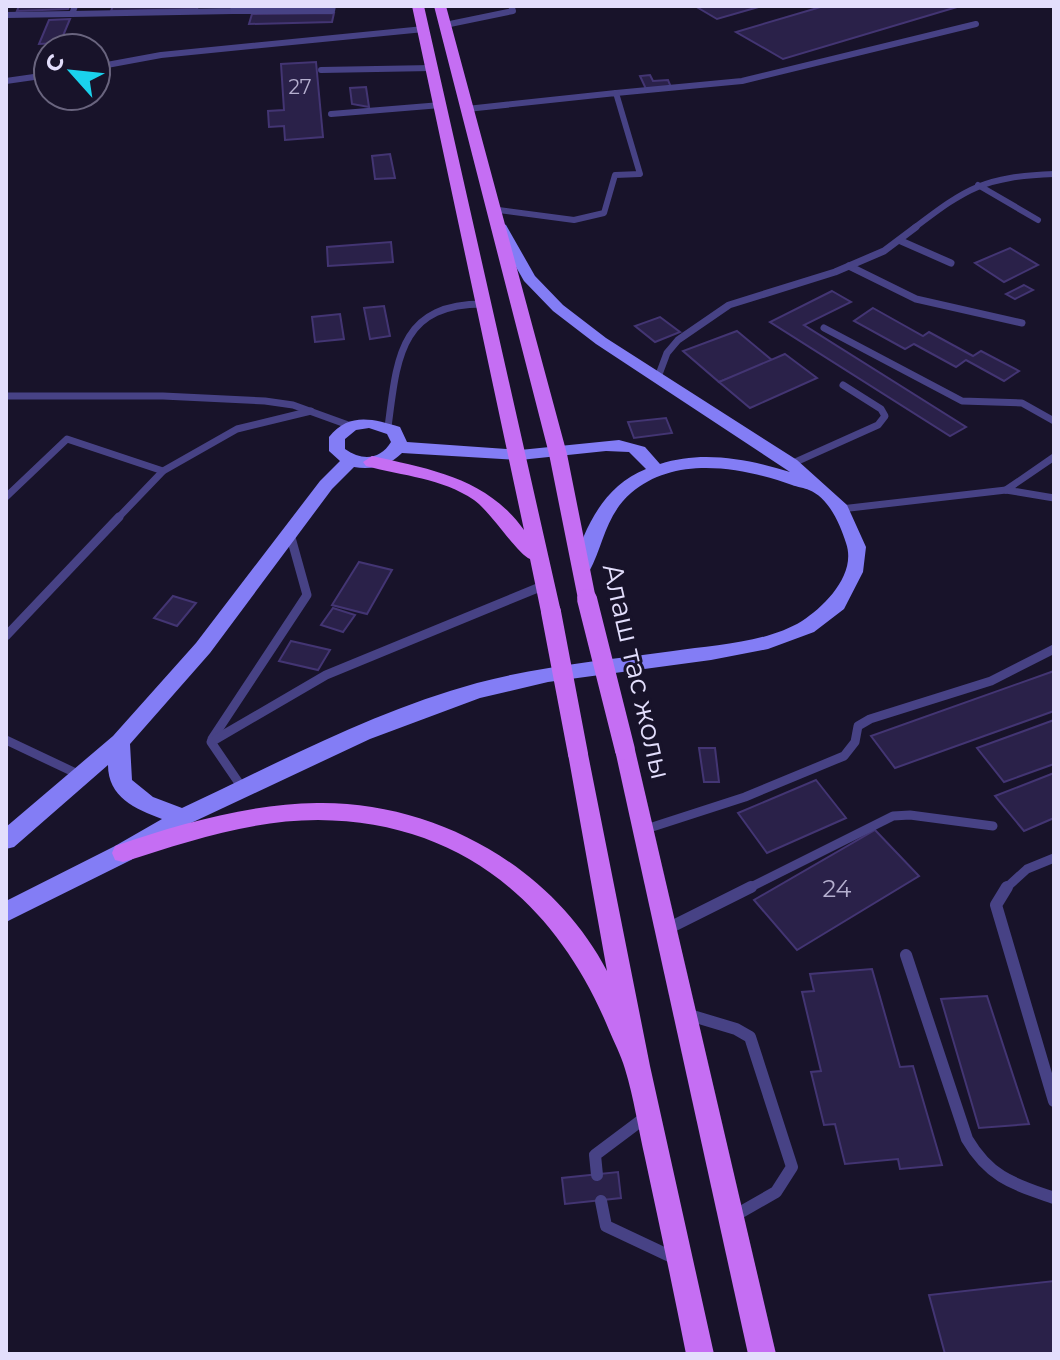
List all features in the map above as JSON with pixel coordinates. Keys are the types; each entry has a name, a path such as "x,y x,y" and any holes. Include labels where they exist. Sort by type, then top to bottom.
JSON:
{"main road":[{"path":"418,6 551,612 637,1066 700,1354"},
{"name":"Алаш тас жолы","path":"440,6 558,454 587,599 625,750 762,1354"},
{"path":"6,912 123,853 183,817 363,733 477,691 548,675 768,642 807,627 837,604 854,572 857,547 841,509 791,464 601,341 558,308 529,278 492,212"},
{"path":"372,462 388,457 397,447 398,436 388,427 370,423 351,426 337,437 335,444 342,457 350,461 372,462 448,478 483,496 511,522 543,576"},
{"path":"397,447 516,455 558,454 605,446 630,447 639,451 656,472"},
{"path":"6,840 120,742 203,648 326,485 350,461"},
{"path":"582,567 594,530 607,508 630,486 656,472 694,461 727,461 770,470 816,489"},
{"path":"120,742 119,775 126,790 144,802 183,817"},
{"path":"123,853 210,827 272,814 375,816 435,830 487,855 541,897 587,957 637,1066"}],"lane":[{"path":"72,14 75,6"},
{"path":"6,15 234,9 332,11 333,6"},
{"path":"445,25 513,11 512,8"},
{"path":"467,109 742,81 976,24"},
{"path":"112,64 161,55 424,29"},
{"path":"321,70 363,65 396,71 432,68"},
{"path":"6,81 32,77"},
{"path":"492,212 574,220 604,213 615,175 640,174 616,93"},
{"path":"331,114 441,105"},
{"path":"658,377 667,353 678,340 729,305 849,266 901,241 949,201 978,185 1006,176 1054,174"},
{"path":"978,185 1038,220"},
{"path":"901,241 951,263"},
{"path":"849,266 916,299 1022,323"},
{"path":"388,427 401,347 414,326 434,311 449,306 483,304"},
{"path":"824,328 962,401 1022,403 1054,421"},
{"path":"791,464 878,425 885,416 881,409 843,385"},
{"path":"6,396 251,400 311,411 351,426"},
{"path":"6,636 163,471 237,429 311,411"},
{"path":"6,497 67,439 163,471"},
{"path":"1006,490 1054,457"},
{"path":"841,509 1006,490 1054,498"},
{"path":"211,742 307,595 290,534"},
{"path":"211,742 326,675 543,576"},
{"path":"643,830 745,797 844,756 855,742 858,726 872,717 974,687 1027,665 1054,649"},
{"path":"6,740 82,776"},
{"path":"211,742 243,789"},
{"path":"665,930 893,816 910,815 993,826"},
{"path":"1054,858 1030,865 1004,887 996,905 1054,1101"},
{"path":"906,955 967,1139 979,1162 998,1177 1054,1198"},
{"path":"685,1013 750,1037 792,1167 785,1185 771,1199 731,1217"},
{"path":"597,1175 595,1155 649,1113"},
{"path":"601,1201 606,1226 682,1262"}],"building":[{"path":"19,6 69,6 68,9 17,11"},
{"path":"113,6 198,6 197,9 111,11"},
{"path":"695,6 762,6 717,19"},
{"path":"824,6 957,7 783,59 736,32"},
{"path":"334,13 332,22 249,24 252,14"},
{"path":"70,19 65,32 44,32 49,20"},
{"path":"316,62 323,137 285,140 284,126 269,127 268,111 284,110 281,64"},
{"path":"650,75 653,81 668,80 671,87 646,89 640,76"},
{"path":"366,87 369,107 352,104 350,88"},
{"path":"390,154 395,178 375,179 372,156"},
{"path":"391,242 393,262 328,266 327,247"},
{"path":"1010,248 1038,265 1004,282 975,263"},
{"path":"1024,285 1033,290 1015,299 1006,294"},
{"path":"832,291 851,302 804,325 966,427 950,436 770,322"},
{"path":"384,306 390,336 370,339 364,308"},
{"path":"873,308 923,336 929,332 973,356 981,351 1019,371 1004,381 966,360 956,367 914,344 905,349 854,321"},
{"path":"340,314 344,339 315,342 312,317"},
{"path":"660,317 680,332 655,342 635,326"},
{"path":"737,331 773,361 719,382 683,351"},
{"path":"785,354 817,378 750,408 719,382"},
{"path":"666,418 672,433 634,438 628,422"},
{"path":"359,562 392,570 367,614 332,605"},
{"path":"173,596 196,603 177,626 154,618"},
{"path":"333,608 355,615 343,632 321,625"},
{"path":"291,641 330,650 318,670 279,661"},
{"path":"1054,671 1054,711 895,768 871,736"},
{"path":"1054,720 1054,764 1004,782 977,748"},
{"path":"699,748 715,748 719,782 704,782"},
{"path":"1054,773 1054,818 1024,831 995,796"},
{"path":"816,780 846,818 767,853 738,813"},
{"path":"875,830 919,876 797,950 754,900"},
{"path":"872,969 900,1067 913,1066 942,1165 900,1169 898,1159 845,1164 835,1124 824,1125 811,1072 821,1071 802,992 814,991 810,974"},
{"path":"987,996 1029,1124 979,1128 941,999"},
{"path":"618,1172 621,1198 565,1204 562,1178"},
{"path":"1054,1281 1054,1354 945,1354 929,1295"}]}
